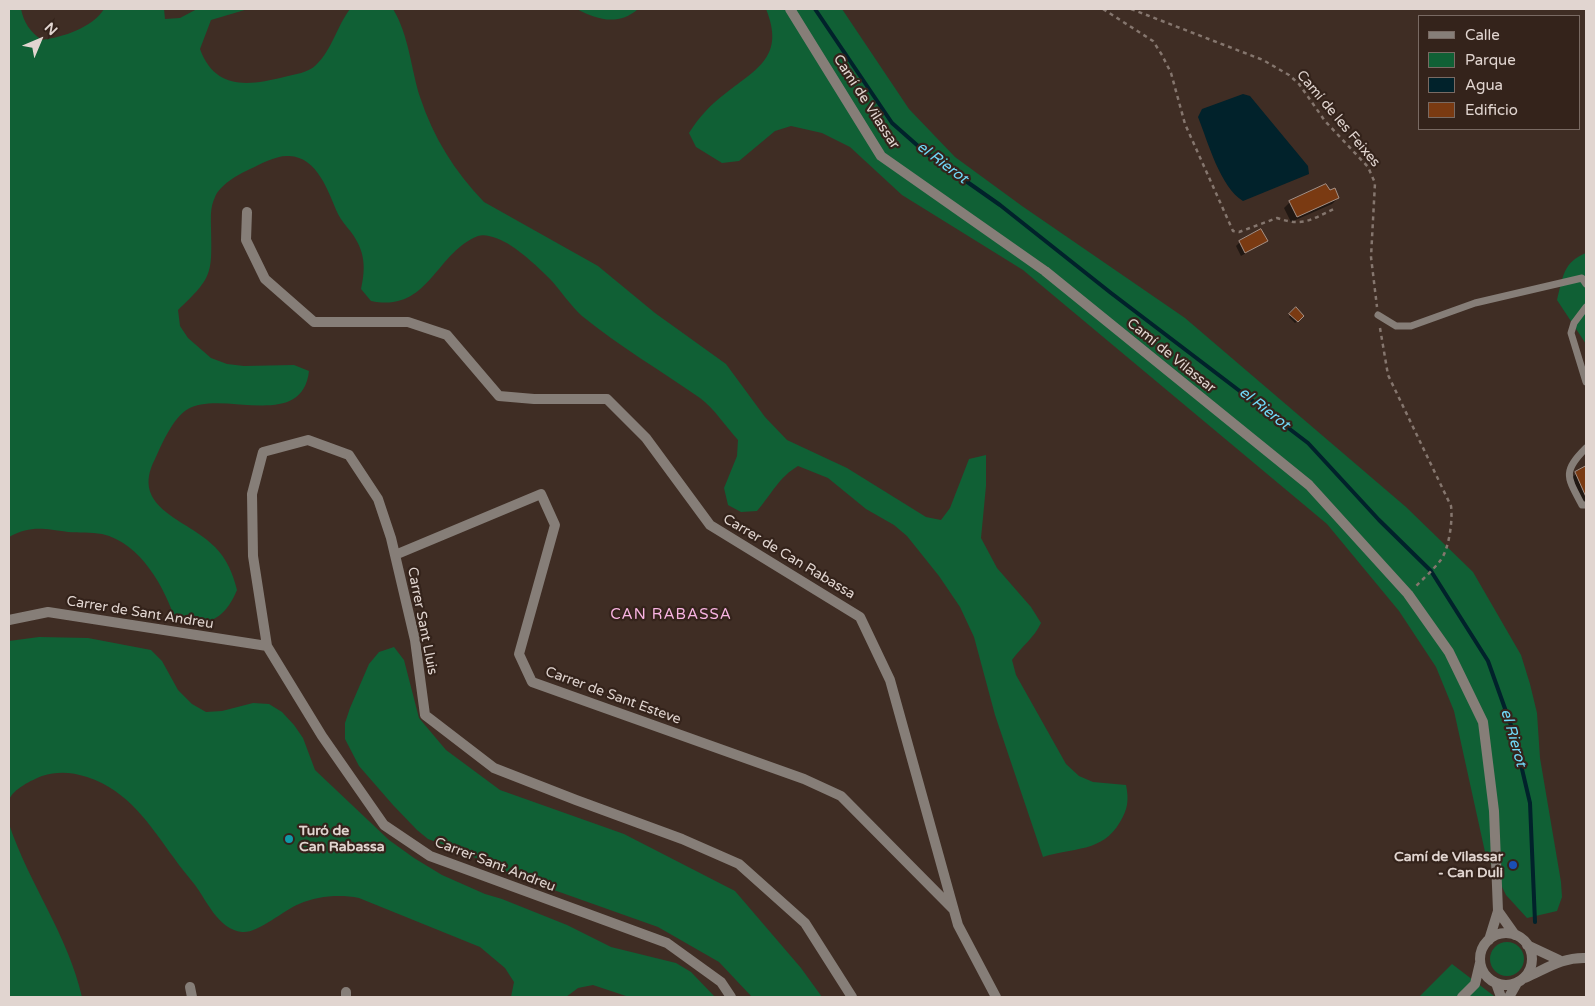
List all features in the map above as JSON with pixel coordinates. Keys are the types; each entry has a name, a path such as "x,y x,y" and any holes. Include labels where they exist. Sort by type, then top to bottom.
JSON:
{"street":[{"name":"Camí de Vilassar","path":"790,9 881,156 1045,270 1309,485 1408,594 1449,652 1483,722 1494,811 1498,911 1489,940"},
{"name":"Carrer de Can Rabassa","path":"247,212 246,240 265,279 314,322 408,322 448,335 499,396 534,399 607,400 646,438 710,525 860,617 890,680 958,925 996,997"},
{"name":"Carrer Sant Lluis","path":"267,646 253,556 252,494 263,452 308,440 349,455 378,499 395,555 415,640 425,715 494,768 682,839 739,864 805,922 852,997"},
{"name":"Carrer de Sant Esteve","path":"395,555 541,494 555,524 519,654 532,682 804,779 841,796 954,909"},
{"name":"Carrer de Sant Andreu","path":"9,620 48,612 267,646"},
{"name":"Carrer Sant Andreu","path":"267,646 322,736 384,825 430,856 667,943 721,982 731,997"},
{"path":"1498,911 1516,935 1527,945 1559,960 1586,958"},
{"path":"1462,997 1475,984 1481,953 1489,940 1502,934 1516,935"},
{"path":"1508,997 1531,968 1532,958 1527,945"},
{"path":"1475,984 1494,982 1505,985 1546,969 1559,960"},
{"path":"1480,962 1483,971 1494,982 1501,997"}],"lane":[{"path":"1378,315 1396,326 1411,326 1475,302 1582,278 1586,284"},
{"path":"1586,307 1574,323 1571,333 1586,382"},
{"path":"1586,448 1570,464 1568,479 1582,506 1586,505"}],"path":[{"path":"1103,9 1152,42 1162,55 1171,72 1185,124 1232,231 1239,232 1277,218 1294,224 1312,220 1334,209"},
{"name":"Camí de les Feixes","path":"1131,9 1263,60 1289,75 1299,84 1325,121 1368,166 1375,183 1371,257 1388,375 1451,506 1452,524 1442,559 1414,588"}],"green space":[{"path":"9,9 21,9 28,27 42,40 59,37 85,26 99,16 104,9 164,9 165,19 180,18 197,9 248,9 211,20 200,49 206,62 214,72 234,82 246,83 271,80 301,73 313,68 322,59 350,9 393,9 403,30 420,97 431,126 454,166 473,191 484,202 598,266 655,313 726,364 765,417 787,440 847,468 926,517 941,520 950,508 969,459 986,455 986,486 981,538 997,568 1031,607 1041,623 1012,660 1016,675 1066,764 1079,776 1093,782 1126,785 1128,800 1125,813 1113,832 1096,844 1043,857 995,715 974,637 960,607 939,576 907,536 894,525 866,509 828,478 798,466 780,481 757,511 741,512 728,505 724,488 737,456 738,440 715,412 700,398 625,348 582,316 536,265 499,239 482,235 463,244 419,290 406,298 390,302 371,301 361,289 364,266 362,253 356,239 339,216 321,177 307,162 299,158 284,156 269,160 235,177 217,193 213,201 211,216 211,255 208,274 198,290 178,310 180,326 188,338 211,358 227,364 244,366 294,365 309,371 303,389 292,400 276,405 220,403 202,404 188,409 168,431 149,476 150,490 155,501 177,520 204,537 215,547 226,562 237,590 227,608 214,619 206,622 187,624 176,622 158,582 140,557 116,539 102,534 31,529 9,537"},
{"path":"577,9 638,9 623,18 608,20 592,16"},
{"path":"766,9 842,9 909,109 955,157 1022,206 1185,318 1406,507 1473,572 1521,655 1530,684 1537,713 1540,758 1561,882 1562,897 1557,911 1527,918 1506,895 1485,852 1454,711 1436,667 1399,611 1327,524 1023,270 902,195 850,147 822,133 791,126 775,131 739,161 722,163 696,147 689,133 697,122 715,102 758,68 770,50 772,38 771,25"},
{"path":"1586,253 1586,344 1557,300 1568,266"},
{"path":"39,637 88,638 151,650 162,661 178,690 192,704 206,712 222,711 253,703 269,704 282,712 294,725 303,738 315,770 389,840 414,858 442,875 485,894 567,925 611,947 676,963 691,972 715,997 629,997 593,985 578,988 566,997 511,997 514,982 505,968 480,947 359,898 329,896 314,899 293,907 248,932 234,930 226,926 214,913 147,821 126,800 102,783 75,774 54,773 42,776 23,785 14,792 9,800 9,641"},
{"path":"394,647 404,660 419,718 446,750 500,790 624,834 735,891 801,968 822,997 752,997 719,962 658,927 520,878 458,850 428,839 393,805 359,766 345,739 345,723 369,664 379,652"},
{"path":"9,824 27,868 68,952 82,997 9,997"},
{"path":"1507,942 1514,943 1519,947 1523,952 1523,966 1519,971 1514,975 1507,976 1500,975 1495,971 1491,966 1490,959 1491,952 1495,947 1500,943"},
{"path":"1452,964 1494,996 1494,997 1419,997"}],"water":[{"path":"1243,94 1250,96 1308,166 1309,174 1243,201 1235,194 1221,175 1198,117 1202,109"}],"building":[{"path":"1326,184 1330,190 1335,188 1339,198 1297,217 1289,201"},
{"path":"1261,229 1268,241 1245,253 1239,241"},
{"path":"1296,307 1304,316 1298,322 1289,314"},
{"path":"1586,466 1586,497 1575,472"}],"waterway":[{"name":"el Rierot","path":"815,9 892,123 926,153 1000,205 1111,293 1308,443 1379,520 1431,571 1488,661 1513,731 1530,803 1535,922"}],"place":[{"name":"Turó de Can Rabassa","path":"289,839"},
{"name":"Camí de Vilassar - Can Duli","path":"1513,865"}],"district":[{"name":"CAN RABASSA","path":"671,615"}]}
